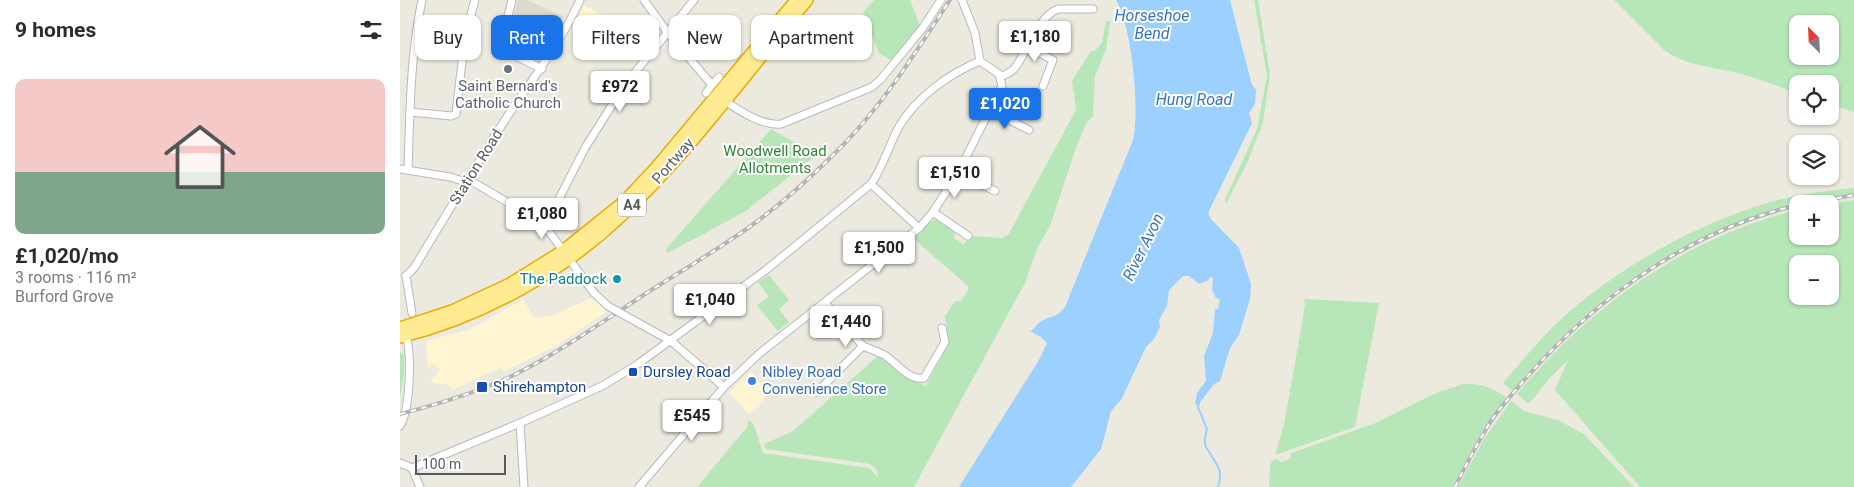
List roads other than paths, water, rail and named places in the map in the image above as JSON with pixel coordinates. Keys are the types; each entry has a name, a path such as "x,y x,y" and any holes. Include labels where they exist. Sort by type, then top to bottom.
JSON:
{"highway":[{"name":"Portway","path":"566,255 624,202 656,168 797,0"},
{"name":"Portway","path":"402,333 482,308 509,296 620,218 726,102 807,0"}],"street":[{"path":"408,170 415,46 422,0"},
{"path":"410,112 451,116 458,111 465,36 475,0"},
{"path":"512,0 500,47 542,69"},
{"name":"Station Road","path":"412,313 403,276 414,268 508,117 542,69 566,29 580,0"},
{"path":"644,0 667,32 712,85"},
{"path":"545,226 586,148 624,86 694,0"},
{"path":"726,102 747,114 776,124 792,121 872,87 922,29 940,0"},
{"path":"639,487 724,387 760,353 919,228 933,212 958,173 1002,86 1000,77 980,61 975,33 962,0"},
{"path":"1083,9 1083,18"},
{"path":"1000,77 1014,69 1039,28 1053,10 1093,9"},
{"path":"1028,46 1053,60 1043,86"},
{"path":"412,468 520,423 604,385 671,341 766,270 871,184 878,175 900,125 908,114 946,79 980,61"},
{"path":"706,93 719,77"},
{"path":"990,110 1029,130"},
{"path":"400,169 467,181 534,218 545,226 594,293 608,306 671,341 724,387"},
{"path":"958,173 995,191"},
{"path":"871,184 919,228"},
{"path":"933,212 968,236"},
{"path":"825,303 863,346 885,356 912,377 918,379 924,378 945,342 942,328"},
{"path":"400,426 405,415 410,366 410,354 402,333"},
{"path":"817,392 863,346"},
{"path":"520,423 524,487"},
{"path":"400,463 412,468 420,487"}],"water":[{"name":"Hung Road","path":"1116,0 1230,0 1252,85 1256,90 1255,104 1249,113 1252,123 1208,213 1211,219 1239,248 1251,284 1250,299 1239,335 1230,348 1220,381 1214,384 1198,405 1195,404 1197,393 1206,381 1204,356 1213,333 1215,309 1218,309 1220,299 1216,298 1212,290 1213,278 1210,277 1209,280 1199,284 1189,276 1183,276 1169,290 1167,306 1159,320 1160,327 1154,339 1146,347 1121,400 1111,411 1101,449 1071,487 959,487 1039,360 1047,343 1030,331 1042,321 1058,314 1065,307 1133,140 1136,109 1133,68 1122,12"}],"waterway":[{"path":"1199,403 1198,407 1207,429 1205,447 1220,472 1218,487"}],"railway":[{"path":"400,414 472,392 533,365 714,251 761,218 834,155 860,127 901,74 950,0"},
{"path":"1839,198 1854,195"},
{"path":"1455,487 1486,429 1504,404 1555,347 1584,319 1649,270 1684,249 1720,231 1759,216 1789,208"}],"place":[{"name":"Saint Bernard's Catholic Church","path":"508,69"},
{"name":"The Paddock","path":"617,279"},
{"name":"Dursley Road","path":"633,372"},
{"name":"Nibley Road Convenience Store","path":"752,381"},
{"name":"Shirehampton","path":"482,387"}],"water label":[{"name":"Horseshoe Bend","path":"1152,24"},
{"name":"River Avon","path":"1143,247"}],"park label":[{"name":"Woodwell Road Allotments","path":"775,160"}]}
